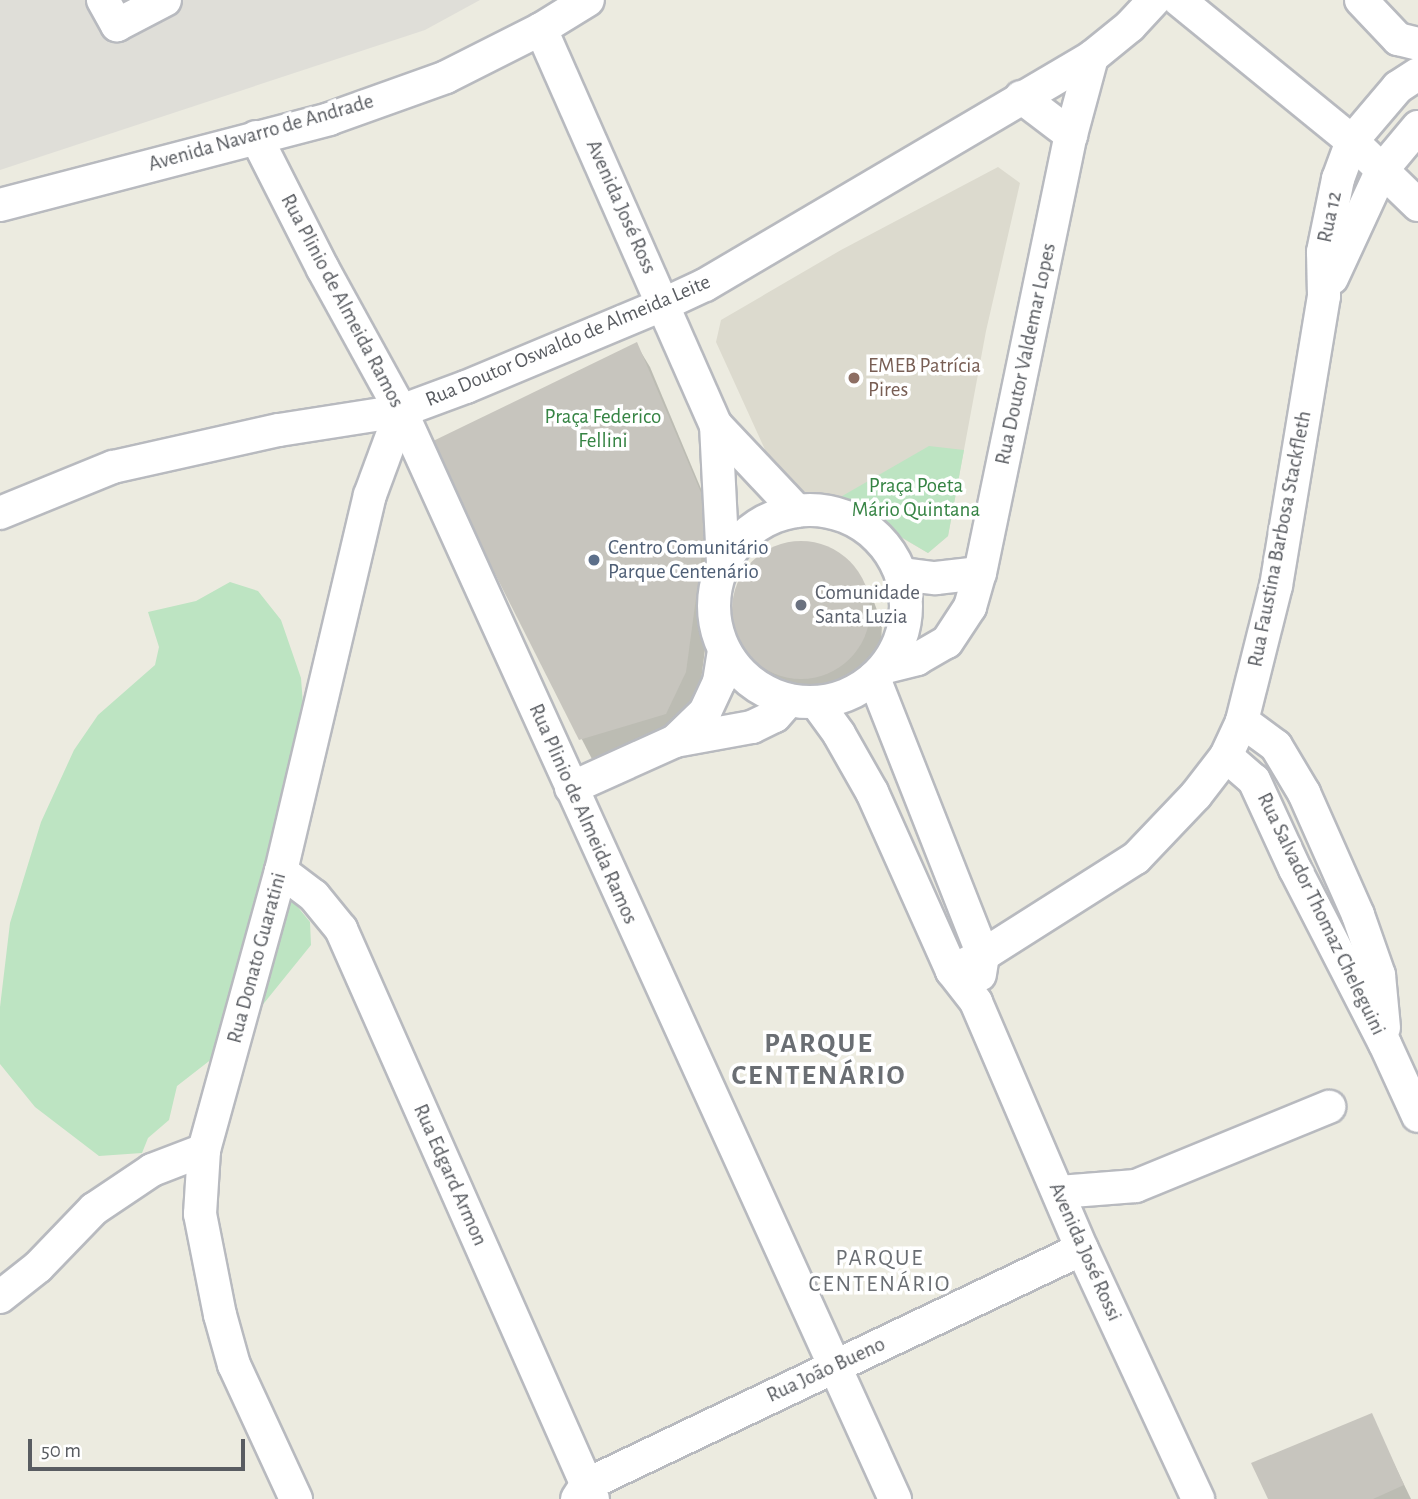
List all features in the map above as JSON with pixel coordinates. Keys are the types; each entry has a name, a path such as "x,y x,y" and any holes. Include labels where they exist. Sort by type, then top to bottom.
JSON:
{"street":[{"path":"103,0 117,25 165,0"},
{"name":"Avenida Navarro de Andrade","path":"0,205 329,119 446,77 541,29 588,0"},
{"name":"Rua Doutor Oswaldo de Almeida Leite","path":"0,513 113,467 279,430 401,411 466,387 664,304 705,285 1092,57 1130,26 1154,0"},
{"path":"1179,0 1352,141 1418,205"},
{"path":"1361,0 1398,39 1418,44"},
{"name":"Avenida José Ross","path":"541,29 716,425 797,511"},
{"name":"Rua Doutor Valdemar Lopes","path":"880,673 917,659 947,642 970,607 980,573 1071,135 1092,57"},
{"path":"1352,141 1398,87 1418,74"},
{"path":"1021,97 1071,135"},
{"path":"1324,296 1363,205 1382,170 1418,128"},
{"name":"Rua Plinio de Almeida Ramos","path":"256,137 401,411 895,1499"},
{"name":"Rua 12","path":"1324,296 1323,252 1338,179 1352,141"},
{"name":"Rua Faustina Barbosa Stackfleth","path":"952,971 1136,858 1196,795 1226,756 1242,721 1276,586 1324,296"},
{"name":"Rua Donato Guaratini","path":"296,1499 234,1365 220,1315 200,1214 204,1150 281,872 370,495 401,411"},
{"name":"Avenida José Ross","path":"716,425 723,565"},
{"path":"571,788 675,741 752,727 802,701 847,695 880,673 902,638 907,606 901,574 885,545 861,524 830,512 797,511 767,520 741,539 723,565 714,593 715,613 724,651 719,682 705,712 675,741"},
{"path":"901,574 936,578 980,573"},
{"path":"724,651 741,673 763,690 802,701"},
{"path":"880,673 983,954 976,1003"},
{"name":"Avenida José Rossi","path":"802,701 839,734 872,792 952,971 976,1003 1082,1249 1198,1499"},
{"name":"Rua Salvador Thomaz Cheleguini","path":"1242,721 1276,746 1304,793 1359,915 1379,975 1385,1044"},
{"name":"Rua Salvador Thomaz Cheleguini","path":"1226,756 1255,779 1295,869 1385,1044 1418,1116"},
{"name":"Rua Edgard Armon","path":"281,872 314,896 341,929 585,1494"},
{"path":"1059,1192 1136,1186 1329,1107"},
{"path":"0,1297 38,1267 94,1209 152,1170 204,1150"},
{"name":"Rua João Bueno","path":"585,1494 833,1366 1082,1249"}],"shaded area":[{"path":"0,0 480,0 425,30 0,170"},
{"name":"EMEB Patrícia Pires","path":"998,167 1020,183 986,331 948,536 928,553 837,500 809,501 777,476 716,342 721,320 841,250"}],"green space":[{"name":"Praça Poeta Mário Quintana","path":"929,446 964,450 948,536 928,553 837,499"},
{"path":"230,582 258,591 281,620 301,678 306,744 288,895 310,922 311,945 231,1044 177,1086 169,1120 148,1138 142,1153 99,1156 35,1107 0,1064 0,1007 10,923 41,822 74,750 98,715 155,665 159,647 148,612 196,601"}],"building":[{"name":"Centro Comunitário Parque Centenário","path":"637,342 708,509 686,672 666,714 579,740 429,443"},
{"name":"Comunidade Santa Luzia","path":"801,541 827,547 849,562 864,584 870,610 864,636 849,658 827,673 801,679 775,673 753,658 738,636 732,610 738,584 753,562 775,547"},
{"path":"1372,1413 1404,1485 1373,1499 1268,1499 1251,1463"}],"place":[{"name":"EMEB Patrícia Pires","path":"854,378"},
{"name":"Centro Comunitário Parque Centenário","path":"594,560"},
{"name":"Comunidade Santa Luzia","path":"801,605"}],"district":[{"name":"PARQUE CENTENÁRIO","path":"819,1060"},
{"name":"PARQUE CENTENÁRIO","path":"880,1272"}],"park label":[{"name":"Praça Federico Fellini","path":"603,429"}]}
